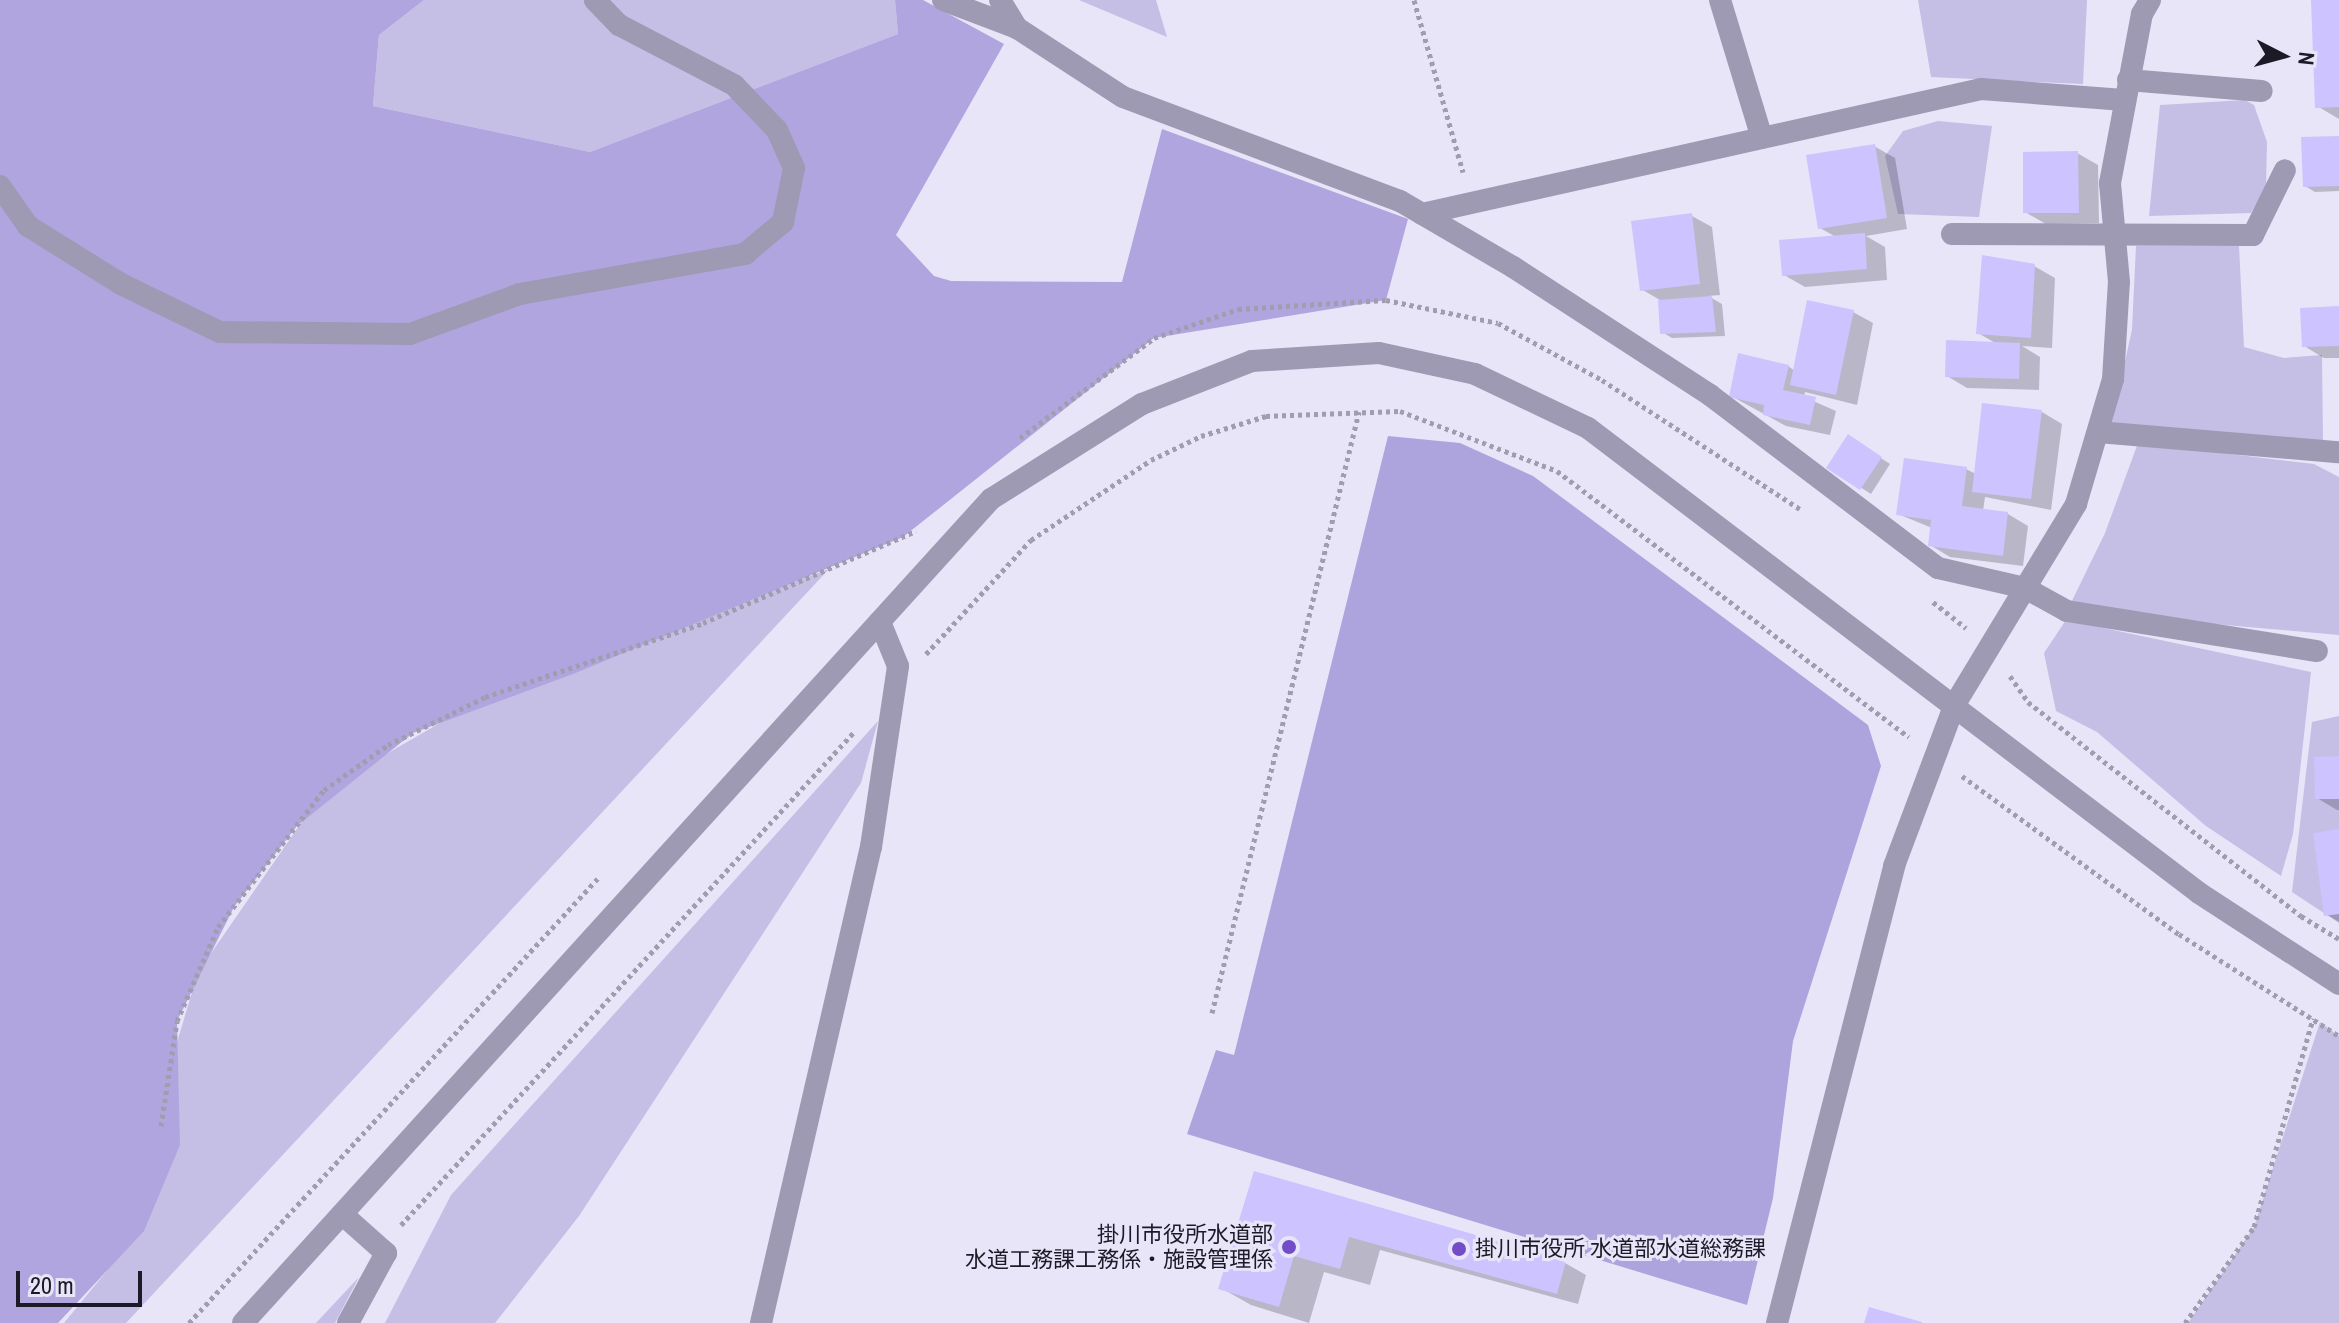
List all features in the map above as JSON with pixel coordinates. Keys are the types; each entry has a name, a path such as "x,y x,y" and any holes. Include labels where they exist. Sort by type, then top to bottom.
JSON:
{"street":[{"path":"0,186 28,226 121,284 220,332 410,334 520,294 745,254 783,222 794,168 777,130 734,85 619,25 595,0"},
{"path":"943,0 1017,28 1123,97 1422,214 1710,395 1938,568 2025,588 2067,611 2317,651"},
{"path":"1000,0 1017,28"},
{"path":"1720,0 1762,138"},
{"path":"1777,1323 1894,866 1955,704 2076,504 2113,379 2119,282 2110,183 2126,90 2150,0"},
{"path":"1422,214 1981,89 2262,91"},
{"path":"1952,234 2253,235 2285,170"},
{"path":"243,1323 991,499 1142,404 1252,361 1379,353 1475,374 1588,428 1955,704 2199,893 2339,984"},
{"path":"2098,432 2338,452"},
{"path":"761,1323 871,847 898,666 880,622"},
{"path":"342,1214 386,1253 348,1323"}],"path":[{"path":"1414,0 1472,203"},
{"path":"1011,445 1154,338 1238,309 1386,300 1498,323 1602,380 1810,515"},
{"path":"380,1248 1031,540 1151,460 1201,436 1266,416 1400,411 1557,471 1935,756 2179,934 2339,1036"},
{"path":"1212,1013 1359,412"},
{"path":"161,1126 177,1021 218,927 324,790 388,745 485,697 703,623 932,524"},
{"path":"897,553 918,529"},
{"path":"1927,598 1991,648 2028,702 2301,916 2339,939"},
{"path":"189,1323 607,868"},
{"path":"2185,1323 2254,1227 2313,1018"}],"shaded area":[{"path":"0,0 424,0 379,35 373,106 590,152 898,34 895,0 923,0 1004,44 896,235 934,276 951,281 1122,282 1162,129 1408,219 1386,300 1154,338 903,537 573,674 413,733 297,826 234,907 177,1021 180,1145 144,1231 58,1323 0,1323"},
{"path":"424,0 895,0 898,34 590,152 373,106 379,35"},
{"path":"1079,0 1156,0 1167,37"},
{"path":"1918,0 2087,0 2083,84 1931,77"},
{"path":"2245,100 2254,105 2267,142 2266,189 2251,213 2149,216 2160,105"},
{"path":"1938,121 1992,126 1979,217 1898,214 1885,156 1903,131"},
{"path":"2136,246 2239,246 2244,347 2284,358 2322,355 2323,442 2110,428 2132,330"},
{"path":"1388,436 1460,443 1533,476 1868,725 1881,766 1793,1041 1773,1198 1747,1305 1187,1134 1216,1050 1234,1055"},
{"path":"2138,443 2314,464 2339,477 2339,635 2067,611 2105,533"},
{"path":"829,569 126,1323 64,1323 110,1267 198,972 324,790 485,697"},
{"path":"2066,620 2311,672 2293,834 2281,876 2206,826 2097,732 2056,711 2044,653"},
{"path":"2339,716 2339,923 2292,892 2312,722"},
{"path":"878,721 861,783 579,1216 495,1323 385,1323 451,1195"},
{"path":"2320,1022 2339,1036 2339,1323 2188,1323 2254,1227"},
{"path":"359,1277 335,1323 316,1323"}],"building":[{"path":"2311,0 2339,0 2339,107 2315,108"},
{"path":"2339,136 2339,186 2303,187 2301,137"},
{"path":"1875,144 1887,218 1818,229 1806,155"},
{"path":"2078,151 2079,213 2023,213 2023,152"},
{"path":"1692,213 1700,284 1640,291 1631,221"},
{"path":"1865,233 1867,269 1782,276 1779,240"},
{"path":"1982,255 2035,264 2031,338 1976,334"},
{"path":"1712,296 1716,332 1660,334 1658,300"},
{"path":"1807,300 1854,310 1836,395 1790,385"},
{"path":"2339,306 2339,346 2302,347 2300,308"},
{"path":"1946,340 2020,343 2019,379 1945,377"},
{"path":"1738,353 1789,365 1783,390 1816,397 1810,425 1763,415 1764,405 1729,397"},
{"path":"1982,403 2042,410 2031,499 1972,492"},
{"path":"1848,434 1882,457 1860,490 1826,468"},
{"path":"1904,458 1967,467 1962,506 2008,512 2003,556 1928,546 1931,520 1896,515"},
{"path":"2339,756 2339,799 2315,799 2314,757"},
{"path":"2339,829 2339,914 2324,916 2313,833"},
{"path":"1254,1171 1566,1261 1557,1294 1349,1237 1340,1269 1294,1256 1279,1307 1218,1289"},
{"path":"1869,1307 1922,1322 1922,1323 1864,1323"}],"place":[{"name":"掛川市役所水道部 水道工務課工務係・施設管理係","path":"1289,1247"},
{"name":"掛川市役所 水道部水道総務課","path":"1459,1249"}]}
